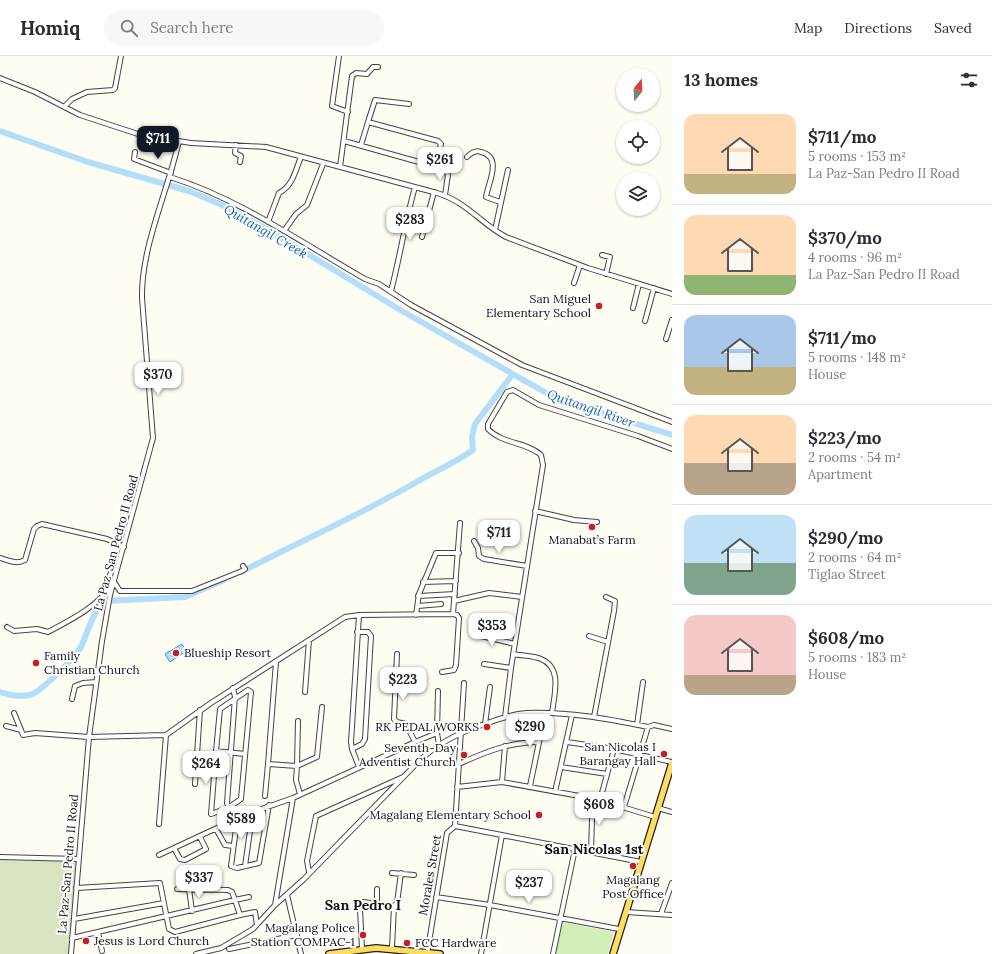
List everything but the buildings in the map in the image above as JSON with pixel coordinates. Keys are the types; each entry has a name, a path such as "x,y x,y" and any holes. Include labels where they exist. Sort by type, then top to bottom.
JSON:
{"main road":[{"path":"613,954 672,763"},
{"path":"329,954 362,949 392,948 440,954"}],"street":[{"path":"65,106 72,99 87,92 114,90 116,88 121,56"},
{"path":"339,56 332,106 348,112"},
{"path":"340,167 354,73 367,74 373,67 378,67"},
{"path":"0,78 65,106 80,115 141,135 179,141 266,147 323,164 340,167 445,195 462,204 506,237 606,274 672,294"},
{"path":"361,146 375,100 409,104"},
{"path":"368,122 440,142 435,166"},
{"name":"La Paz-San Pedro II Road","path":"71,954 89,737 108,606 153,438 142,293 149,244 170,177 179,141"},
{"path":"344,141 435,166 447,171 448,183 445,195"},
{"path":"236,145 235,153 240,156 240,162"},
{"path":"467,157 471,153 477,151 482,152 491,158 494,166 486,197 500,202"},
{"path":"135,152 134,159 170,177 205,190 268,222 365,279 379,284 411,305 522,365 672,420"},
{"path":"268,222 279,193 285,190 290,183 300,157"},
{"path":"284,231 296,214 307,204 323,164"},
{"path":"495,230 508,170"},
{"path":"391,291 400,258 404,231 415,187"},
{"path":"422,237 434,192"},
{"path":"602,255 610,258 606,274"},
{"path":"574,283 580,265"},
{"path":"633,308 639,284"},
{"path":"645,321 654,288"},
{"path":"666,339 672,320"},
{"path":"505,717 513,654 543,465 541,455 536,450 507,440 488,430 488,424 507,392 514,390 539,405 638,436 672,449"},
{"path":"535,511 574,520 597,522"},
{"path":"0,558 20,563 24,560 34,529 42,524 107,539 124,547"},
{"path":"453,614 459,553 460,524"},
{"path":"474,541 478,548 479,556 484,559 527,566"},
{"path":"416,615 418,596 436,553 459,553"},
{"path":"7,627 14,631 35,629 48,632 98,601 114,582 120,591 192,591 242,571 245,569 243,566"},
{"path":"423,582 456,581"},
{"path":"454,601 489,593 522,597"},
{"path":"418,596 455,594"},
{"path":"594,717 615,601 606,597"},
{"path":"418,606 441,604"},
{"path":"14,713 23,735 35,733 89,737 166,735 233,688 345,617 359,615 457,615 459,618 456,665 454,670 442,672"},
{"path":"359,615 352,750 359,767"},
{"path":"352,750 362,744 365,739 371,636 368,632 357,632"},
{"path":"473,634 515,644"},
{"path":"589,636 608,642"},
{"path":"305,692 309,640"},
{"path":"397,654 394,719 397,722 406,724 414,742"},
{"path":"513,654 541,658 554,671 556,678 552,713"},
{"path":"266,796 276,662"},
{"path":"484,664 511,668"},
{"path":"72,699 75,686 83,683 96,682"},
{"path":"637,725 643,682"},
{"name":"Morales Street","path":"427,953 447,833 455,826 464,683"},
{"path":"233,688 235,698 230,752 228,808 236,829 230,865 237,868 258,864 260,862 269,805"},
{"path":"485,724 490,688"},
{"path":"247,690 251,692 241,799 228,808 211,814 220,709 235,698 247,690"},
{"path":"438,691 439,744"},
{"path":"268,764 297,766 317,757 322,707"},
{"path":"195,784 200,710"},
{"path":"228,947 257,925 274,905 287,895 332,851 429,752 439,744 462,732 505,717 526,713 572,714 648,727 654,725 672,729"},
{"path":"530,786 545,713"},
{"path":"555,792 562,767 572,714"},
{"path":"298,720 296,780 300,794"},
{"path":"6,726 21,730"},
{"path":"624,807 648,727"},
{"path":"159,856 248,814 269,805 283,803 414,742 438,733"},
{"path":"159,824 166,735"},
{"path":"459,764 505,746 522,742 539,742"},
{"path":"567,742 640,754 672,763"},
{"path":"502,782 505,746"},
{"path":"591,852 592,819 614,749"},
{"path":"216,751 245,754"},
{"path":"562,767 607,774"},
{"path":"309,872 307,861 316,816 406,776"},
{"path":"458,787 502,782 530,786 598,800 655,816"},
{"path":"274,905 293,798"},
{"path":"658,808 672,812"},
{"path":"245,866 251,824 248,814"},
{"path":"455,826 641,862"},
{"path":"216,829 224,845 233,846"},
{"path":"481,954 502,835"},
{"path":"174,848 180,859 185,860 206,849 200,836"},
{"path":"553,954 575,849"},
{"path":"0,858 78,859"},
{"path":"392,872 414,875"},
{"path":"392,948 394,906 397,904 401,873"},
{"path":"76,888 158,883 161,885 169,929 175,932 255,912 257,925"},
{"path":"661,914 672,883"},
{"path":"176,889 228,890 232,892 240,915"},
{"path":"189,889 192,911"},
{"path":"376,903 377,889"},
{"path":"287,895 301,954"},
{"path":"72,938 249,897"},
{"path":"436,897 560,917 620,929"},
{"path":"74,919 164,903"},
{"path":"362,949 361,904 376,903 394,906"},
{"path":"626,912 672,915"},
{"path":"98,932 102,951"},
{"path":"196,954 297,935"},
{"path":"228,947 232,954"}],"green space":[{"path":"0,860 76,861 69,954 0,954"},
{"path":"562,922 614,932 608,954 556,954"}],"water":[{"name":"Blueship Resort","path":"182,644 186,651 170,662 165,654"}],"waterway":[{"name":"Quitangil Creek","path":"0,131 88,162 189,191 222,205 258,224 402,311 557,399 672,435"},
{"path":"241,572 376,504 454,462 473,450 472,437 475,424 512,375"},
{"path":"0,692 22,696 35,693 41,688 78,652 94,615 101,604 105,601 185,597 224,580"}],"place":[{"name":"San Miguel Elementary School","path":"599,306"},
{"name":"Manabat’s Farm","path":"592,527"},
{"name":"Blueship Resort","path":"176,653"},
{"name":"Family Christian Church","path":"36,663"},
{"name":"RK PEDAL WORKS","path":"487,727"},
{"name":"San Nicolas I Barangay Hall","path":"664,754"},
{"name":"Seventh-Day Adventist Church","path":"464,755"},
{"name":"Magalang Elementary School","path":"539,815"},
{"name":"Magalang Post Office","path":"633,866"},
{"name":"Magalang Police Station COMPAC-1","path":"363,935"},
{"name":"Jesus is Lord Church","path":"86,941"},
{"name":"FCC Hardware","path":"407,943"}],"district":[{"name":"San Nicolas 1st","path":"594,849"},
{"name":"San Pedro I","path":"363,905"}],"water label":[{"name":"Quitangil River","path":"591,408"}]}
